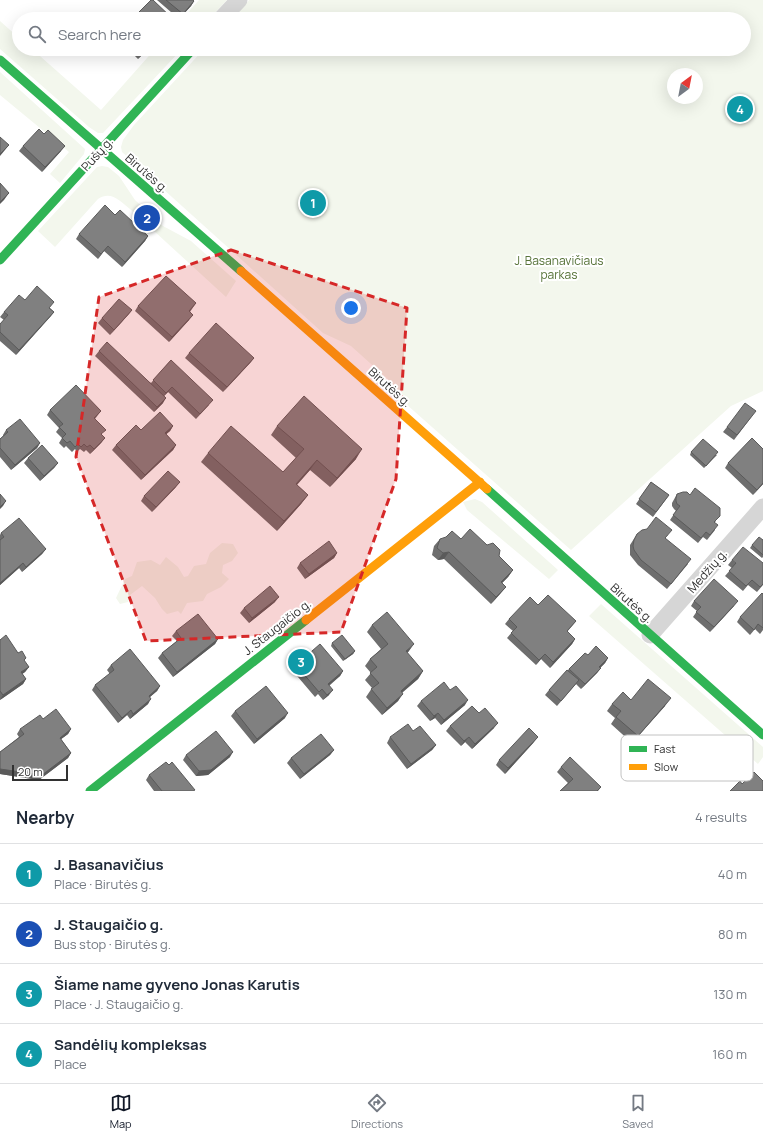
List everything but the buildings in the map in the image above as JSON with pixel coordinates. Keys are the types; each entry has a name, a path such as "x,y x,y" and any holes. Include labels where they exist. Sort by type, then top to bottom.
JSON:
{"street":[{"path":"227,12 238,0"},
{"name":"Pušų g.","path":"0,260 188,56"},
{"name":"Birutės g.","path":"0,60 480,482 763,735"},
{"name":"J. Staugaičio g.","path":"90,791 480,482"},
{"name":"Medžių g.","path":"650,635 763,507"}],"highlighted area":[{"path":"231,250 407,308 396,479 341,632 146,641 76,457 99,297"}],"green space":[{"path":"199,0 227,0 216,12 188,12"},
{"name":"J. Basanavičiaus parkas","path":"249,0 763,0 763,391 731,406 571,550 406,404 390,381 351,346 323,333 122,152 121,147 123,140 134,125 198,56 751,56 751,12 238,12"},
{"path":"0,21 12,32 12,56 40,56 101,110 149,56 175,56 103,133 98,133 89,127 0,49"},
{"path":"0,72 85,149 84,154 60,183 50,174 69,152 0,95"},
{"path":"97,167 108,167 119,176 135,200 163,226 191,241 236,281 226,297 130,209 119,200 111,196 98,199 55,247 38,231"},
{"path":"475,499 482,502 558,570 549,579 467,510 463,502"},
{"path":"222,543 233,544 238,553 232,561 223,565 222,573 229,579 221,587 207,594 203,601 187,603 181,614 178,611 167,614 155,598 142,586 130,595 128,602 120,604 116,598 125,579 132,576 137,562 151,560 160,565 166,557 178,567 184,577 188,576 194,566 206,564 210,553"},
{"path":"601,604 749,735 725,735 589,616"},
{"path":"753,738 763,747 763,757 758,764 753,760"}],"traffic: fast":[{"path":"0,260 187,56"},
{"path":"0,60 241,271"},
{"path":"487,489 763,735"},
{"path":"90,791 306,620"}],"traffic: slow":[{"path":"241,271 487,489"},
{"path":"306,620 480,482"}],"place":[{"name":"Sandėlių kompleksas","path":"740,109"},
{"name":"J. Basanavičius","path":"313,203"},
{"name":"J. Staugaičio g.","path":"147,218"},
{"name":"Šiame name gyveno Jonas Karutis","path":"301,662"}]}
